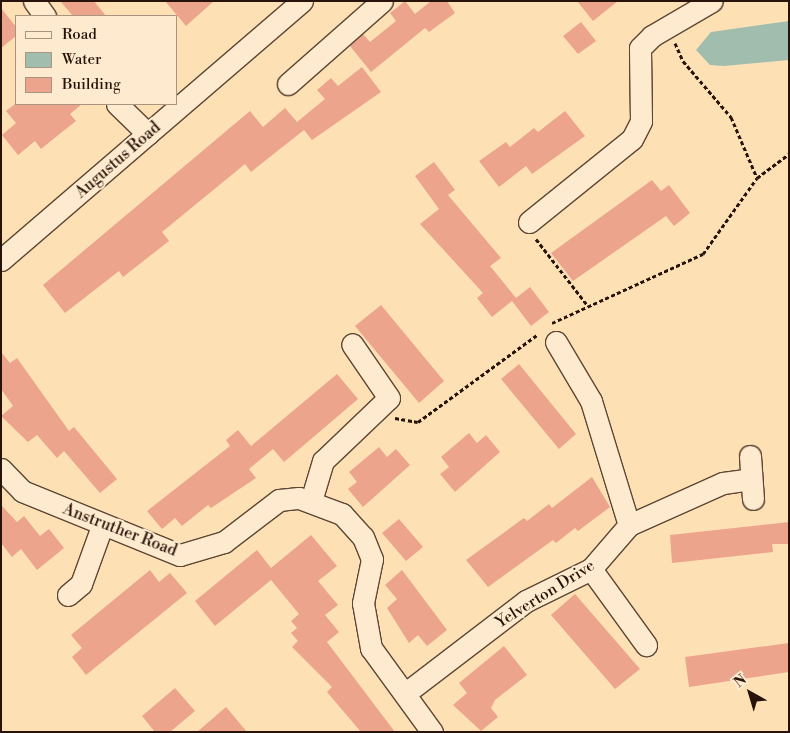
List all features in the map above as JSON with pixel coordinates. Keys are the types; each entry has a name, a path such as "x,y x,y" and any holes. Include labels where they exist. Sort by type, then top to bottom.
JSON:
{"street":[{"path":"34,1 44,15"},
{"name":"Augustus Road","path":"1,260 302,1"},
{"path":"288,84 382,1"},
{"path":"529,222 632,139 640,121 640,48 668,26 712,1"},
{"path":"118,105 148,134"},
{"path":"549,333 590,401 629,525"},
{"path":"311,501 323,461 389,398 352,344"},
{"name":"Yelverton Drive","path":"407,692 526,601 591,569 629,525 723,483 752,489 750,456"},
{"name":"Anstruther Road","path":"1,470 22,491 102,526 180,555 224,542 279,500 311,501 342,514 363,537 372,559 363,603 365,629 371,648 407,692 432,732"},
{"path":"68,595 81,584 102,526"},
{"path":"591,569 646,646"}],"path":[{"path":"668,26 683,62 731,117 757,178"},
{"path":"373,415 418,422 588,306 703,254 757,178 789,154"},
{"path":"529,222 534,236 588,306"}],"water":[{"path":"789,21 789,60 724,66 710,65 696,50 711,32"}],"building":[{"path":"60,1 94,1 105,15 72,15"},
{"path":"165,1 214,1 186,26"},
{"path":"405,1 415,14 431,1 447,1 455,13 429,32 425,28 371,72 350,46 363,34 370,42 396,21 390,13"},
{"path":"577,1 618,1 593,21"},
{"path":"1,8 15,26 15,37 1,48"},
{"path":"581,22 596,41 578,54 563,36"},
{"path":"362,67 381,92 312,140 304,130 251,172 245,164 162,232 169,241 123,277 119,271 65,313 43,285 250,111 263,127 285,108 297,122 325,99 317,90 331,78 338,86"},
{"path":"15,104 81,105 70,114 76,121 41,149 35,141 18,155 2,135 16,123 6,111"},
{"path":"565,111 585,136 532,174 526,166 499,187 479,161 506,142 510,147 534,128 538,132"},
{"path":"434,162 455,190 448,195 501,258 490,266 516,298 530,287 549,312 531,326 512,301 492,317 477,298 483,293 420,224 439,209 415,176"},
{"path":"652,180 661,191 669,185 690,213 674,226 666,216 573,281 551,253"},
{"path":"381,305 444,381 419,403 355,326"},
{"path":"1,352 10,363 17,358 69,431 74,427 117,479 100,493 64,451 57,458 37,435 28,442 1,416 13,406 1,389"},
{"path":"519,364 576,434 559,449 501,379"},
{"path":"337,374 358,399 284,462 273,449 249,469 256,478 211,508 208,505 182,526 175,518 162,529 147,511 230,446 226,440 238,430 251,446"},
{"path":"469,433 477,443 486,435 500,452 455,492 440,474 449,467 441,457"},
{"path":"379,447 387,457 396,449 410,465 363,507 348,489 357,482 349,472"},
{"path":"592,477 610,507 578,531 575,528 556,543 553,540 488,587 466,560 524,518 527,521 549,504 552,508"},
{"path":"1,505 17,522 24,516 40,536 49,529 64,548 37,570 21,549 12,557 1,543"},
{"path":"399,519 423,547 406,561 382,533"},
{"path":"789,522 789,544 772,544 773,552 672,563 670,535"},
{"path":"311,535 337,566 318,581 338,605 325,615 339,632 327,642 395,732 361,732 327,692 332,687 292,647 298,641 291,633 297,628 291,621 299,614 271,580 215,626 195,601 257,550 271,568"},
{"path":"150,570 159,582 170,573 187,593 86,675 72,657 82,648 71,635"},
{"path":"402,570 447,630 427,646 418,635 409,643 387,608 397,599 385,585"},
{"path":"575,594 640,669 615,689 551,615"},
{"path":"789,643 789,672 689,687 685,657"},
{"path":"504,646 527,675 495,700 491,708 498,717 481,731 453,705 467,693 459,683"},
{"path":"175,688 195,711 170,732 155,732 142,716"},
{"path":"226,707 247,732 197,732"}]}
